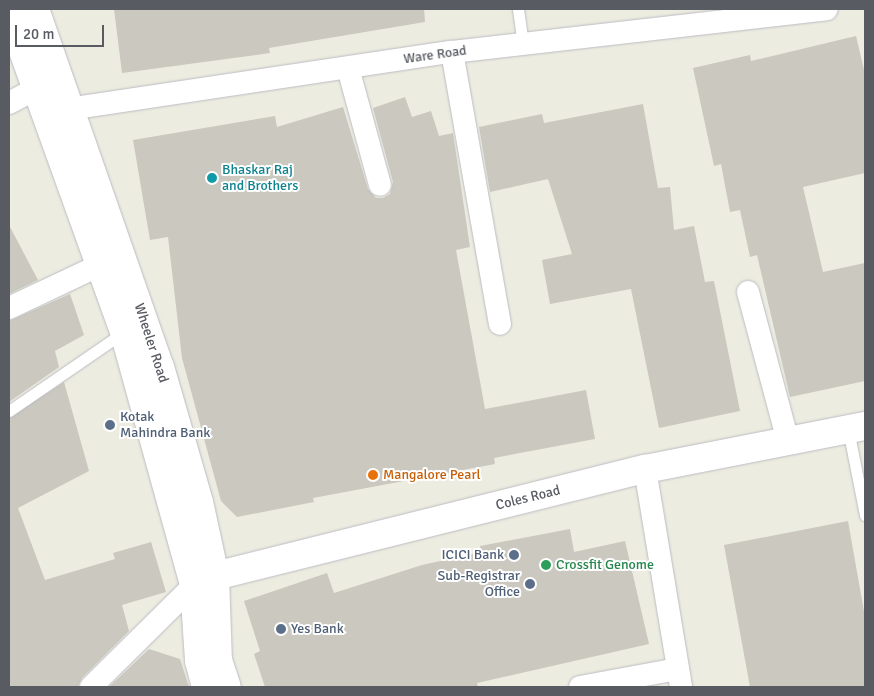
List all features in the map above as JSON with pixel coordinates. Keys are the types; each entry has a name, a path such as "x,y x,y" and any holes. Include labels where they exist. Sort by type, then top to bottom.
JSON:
{"main road":[{"name":"Wheeler Road","path":"35,9 32,38 50,103 100,265 124,332 204,581 199,661 206,687"},
{"name":"Wheeler Road","path":"9,12 32,38 50,103 160,367 199,502 204,581 218,660 227,687"},
{"name":"Coles Road","path":"204,581 645,469 857,427"}],"street":[{"name":"Ware Road","path":"9,103 50,103 348,68 452,52 523,46 827,9"},
{"path":"452,52 500,324"},
{"path":"348,68 380,184"},
{"path":"9,308 100,265"},
{"path":"748,292 788,441"},
{"path":"580,687 679,678 645,469"},
{"path":"91,687 204,581"}],"lane":[{"path":"518,9 523,46"},
{"path":"9,411 124,332"},
{"path":"857,427 865,515"}],"building":[{"path":"114,9 424,9 425,22 269,48 270,53 122,73"},
{"path":"856,36 865,74 865,173 803,187 823,272 865,263 865,381 790,397 757,255 750,257 740,210 730,212 721,164 714,166 693,68 750,55 751,61"},
{"path":"405,97 412,117 431,111 439,136 453,133 470,247 456,250 485,409 586,390 595,439 494,458 495,464 313,498 314,502 237,517 221,501 182,358 168,237 150,240 133,140 275,116 277,127 343,107 368,189 376,198 383,198 390,194 393,182 373,108"},
{"path":"643,104 658,188 670,187 674,230 694,226 705,282 714,281 740,411 659,428 631,289 550,304 542,260 572,254 548,179 490,192 479,127 542,114 544,123"},
{"path":"9,225 38,280 9,294"},
{"path":"70,294 84,335 55,351 59,367 9,402 9,321"},
{"path":"64,382 89,471 18,508 45,580 115,559 113,553 151,542 166,592 122,605 129,631 82,678 78,687 9,687 9,418"},
{"path":"848,521 865,617 865,687 750,687 724,545"},
{"path":"570,529 574,552 625,541 649,644 477,683 478,687 265,687 254,654 260,651 244,601 327,573 334,593 422,565 481,552 480,546"},
{"path":"149,649 180,659 189,687 109,687"}],"place":[{"name":"Bhaskar Raj and Brothers","path":"212,178"},
{"name":"Kotak Mahindra Bank","path":"110,425"},
{"name":"Mangalore Pearl","path":"373,475"},
{"name":"ICICI Bank","path":"514,555"},
{"name":"Crossfit Genome","path":"546,565"},
{"name":"Sub-Registrar Office","path":"530,584"},
{"name":"Yes Bank","path":"281,629"}]}
